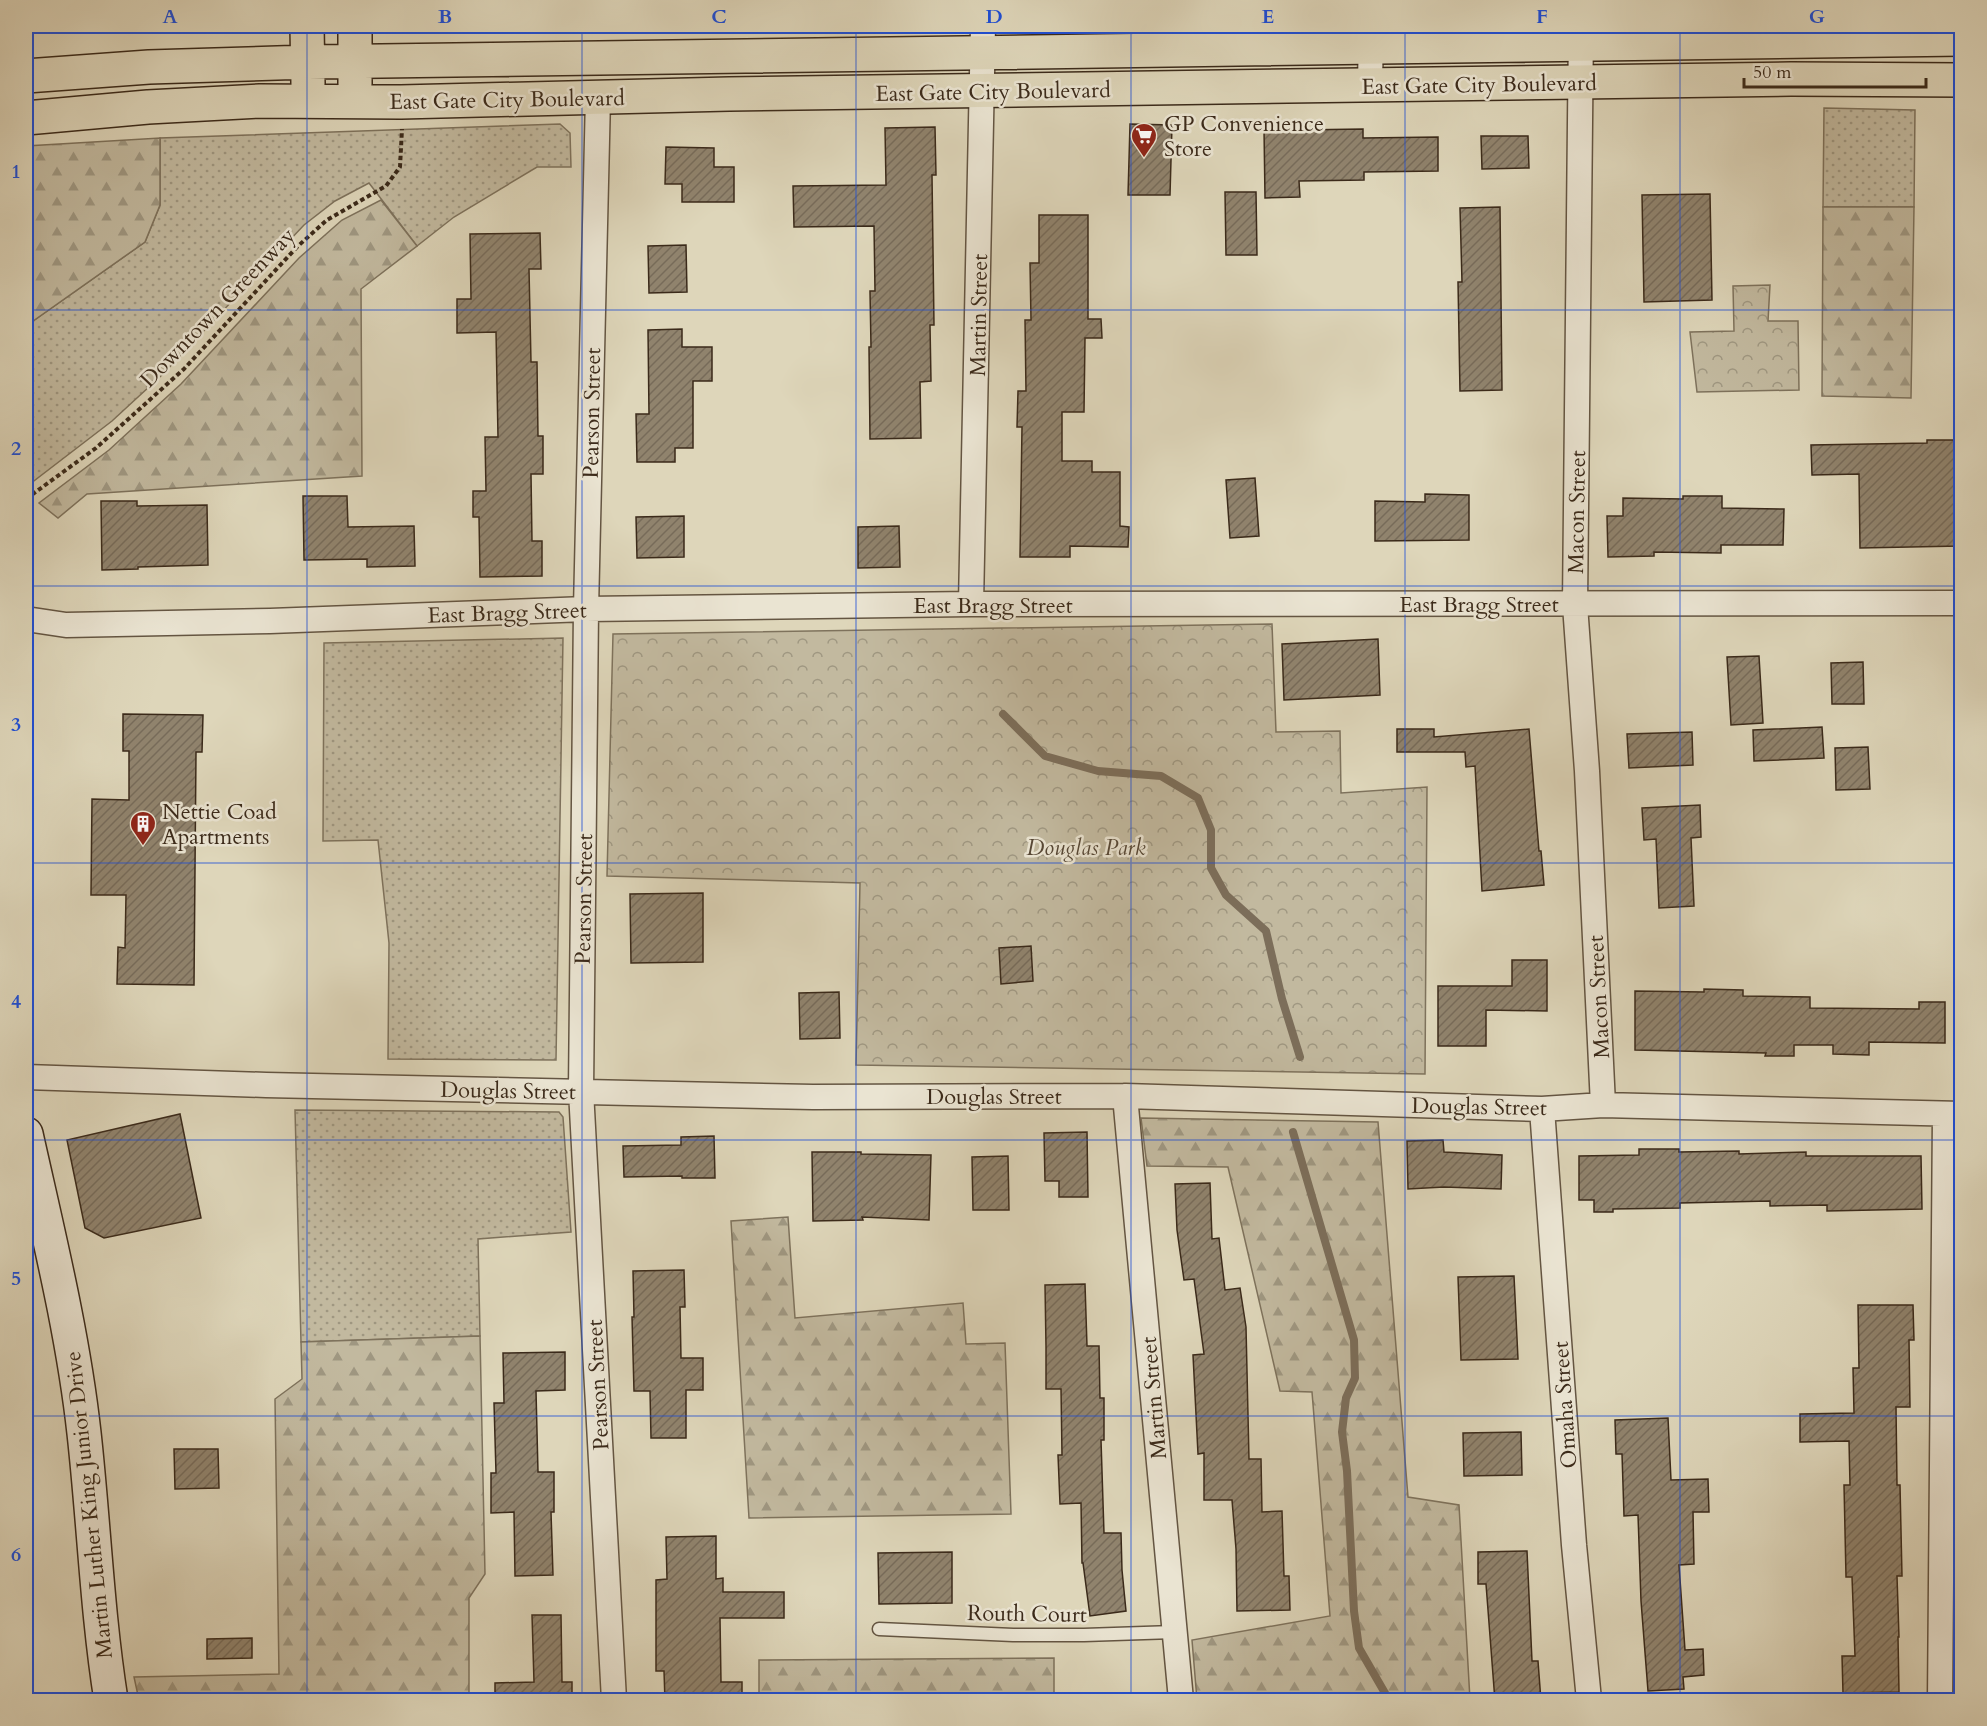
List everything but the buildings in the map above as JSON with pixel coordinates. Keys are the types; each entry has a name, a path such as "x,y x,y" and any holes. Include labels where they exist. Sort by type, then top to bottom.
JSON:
{"main road":[{"path":"307,26 309,100"},
{"path":"355,26 356,100"},
{"name":"East Gate City Boulevard","path":"26,76 149,67 355,62 982,39 1790,34 1962,39"},
{"name":"East Gate City Boulevard","path":"26,118 148,107 309,100 401,102 1580,81 1962,80"},
{"name":"Martin Luther King Junior Drive","path":"26,1134 75,1366 84,1434 100,1623 111,1701"}],"street":[{"path":"1790,34 1791,79"},
{"name":"Macon Street","path":"1580,35 1575,605 1587,771 1603,1105"},
{"path":"1370,86 1371,37"},
{"name":"Martin Street","path":"971,604 982,39"},
{"name":"Pearson Street","path":"598,98 586,609 580,1091 614,1701"},
{"name":"East Bragg Street","path":"26,619 66,626 586,609 971,604 1962,603"},
{"name":"Douglas Street","path":"26,1077 813,1097 1125,1096 1542,1109 1603,1105 1954,1114"},
{"name":"Martin Street","path":"1125,1096 1181,1701"},
{"name":"Omaha Street","path":"1542,1109 1574,1545 1589,1701"},
{"path":"1940,1701 1954,1114"}],"lane":[{"name":"Routh Court","path":"879,1629 1013,1635 1174,1632"}],"path":[{"name":"Downtown Greenway","path":"26,499 96,448 184,369 298,246 327,220 386,186 400,167 402,125"}],"green space":[{"path":"1824,108 1915,110 1914,207 1823,207"},
{"path":"560,124 570,133 571,167 537,167 454,217 417,246 369,183 335,201 304,225 163,374 112,421 26,487 26,326 145,242 160,205 160,138"},
{"path":"160,138 160,205 145,242 26,326 26,146"},
{"path":"381,200 417,246 361,289 362,476 87,494 58,518 39,503 109,450 181,384 299,258 342,220"},
{"path":"1823,207 1914,207 1911,398 1822,396"},
{"path":"1770,285 1768,321 1798,321 1799,390 1697,392 1690,332 1734,331 1733,286"},
{"name":"Douglas Park","path":"1272,624 1276,732 1340,731 1341,793 1427,787 1425,1074 856,1065 860,883 607,876 613,634"},
{"path":"563,638 556,1060 388,1059 389,943 378,840 323,841 324,643"},
{"path":"295,1110 559,1112 563,1117 571,1232 478,1239 480,1336 301,1342"},
{"path":"1141,1118 1378,1122 1408,1497 1459,1505 1470,1700 1197,1700 1192,1640 1330,1616 1312,1392 1280,1391 1228,1167 1147,1166"},
{"path":"788,1217 795,1318 963,1303 966,1344 1005,1343 1011,1514 749,1518 731,1221"},
{"path":"480,1336 485,1574 469,1598 469,1700 139,1700 134,1677 279,1674 275,1399 302,1379 301,1342"},
{"path":"1054,1658 1054,1700 759,1700 759,1660"}],"waterway":[{"path":"1003,714 1045,756 1098,771 1161,776 1198,798 1211,830 1211,868 1226,895 1266,931 1282,999 1300,1057"},
{"path":"1293,1132 1354,1340 1355,1378 1346,1398 1342,1432 1347,1471 1354,1611 1359,1648 1389,1700"}],"place":[{"name":"GP Convenience Store","path":"1144,159"},
{"name":"Nettie Coad Apartments","path":"143,847"}]}
